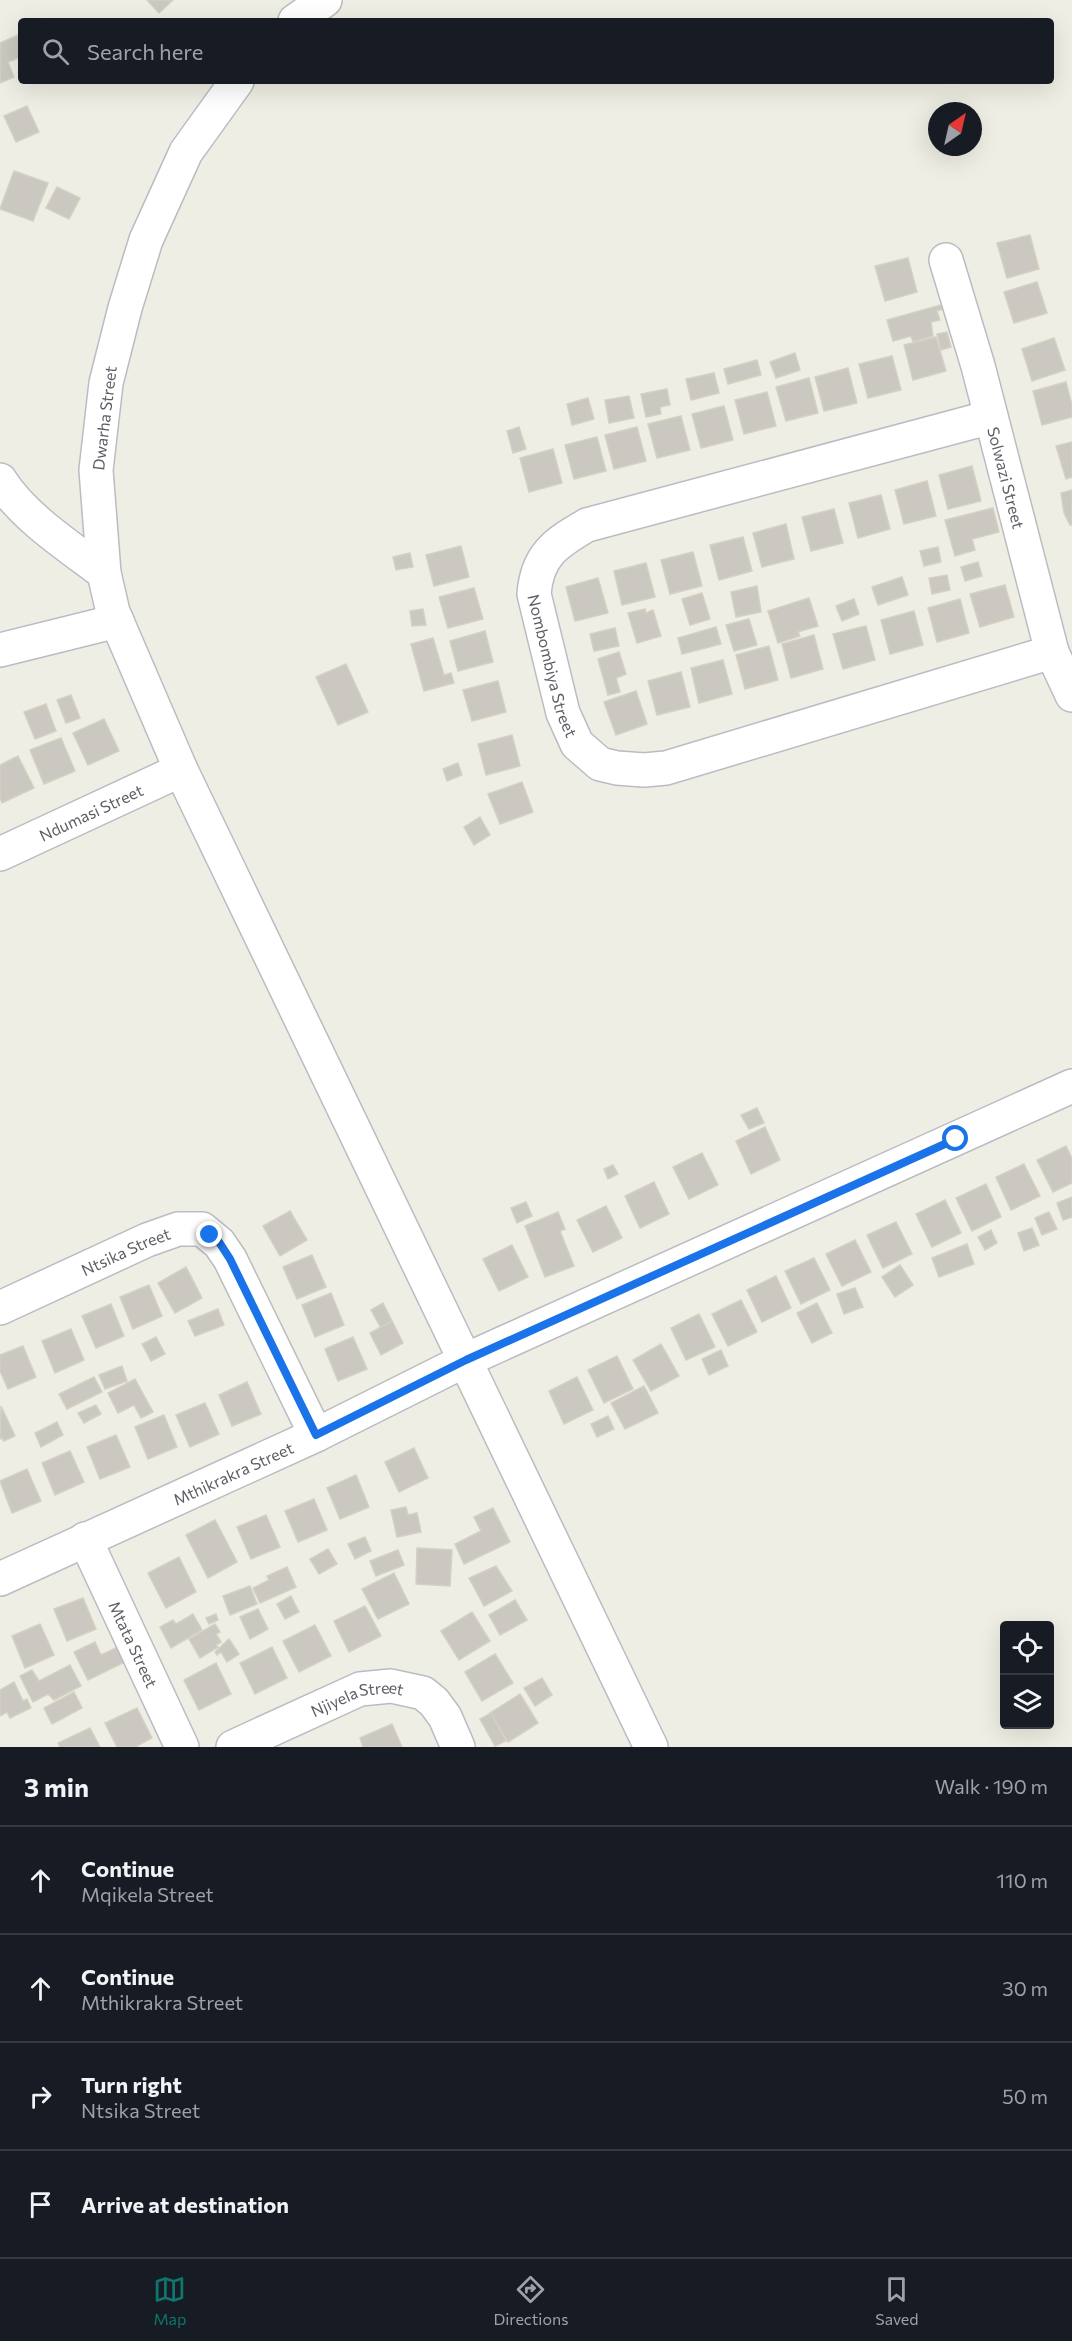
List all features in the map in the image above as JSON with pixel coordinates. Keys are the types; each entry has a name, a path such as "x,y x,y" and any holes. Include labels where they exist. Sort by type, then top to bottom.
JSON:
{"street":[{"path":"299,18 325,0"},
{"name":"Dwarha Street","path":"235,84 186,152 146,240 125,308 106,382 96,470 104,573 117,621 181,770 651,1747"},
{"name":"Solwazi Street","path":"946,260 991,417 1052,652 1072,695"},
{"name":"Nombombiya Street","path":"991,417 587,525 570,534 544,557 535,579 534,594 563,713 577,744 600,764 644,770 666,768 1052,652"},
{"path":"0,480 39,522 104,573"},
{"path":"0,650 117,621"},
{"name":"Ndumasi Street","path":"0,854 181,770"},
{"name":"Mthikrakra Street","path":"0,1579 316,1435 466,1360 1072,1086"},
{"name":"Ntsika Street","path":"0,1308 147,1240 178,1229 202,1229 219,1242 230,1259 316,1435"},
{"name":"Mtata Street","path":"85,1539 182,1747"},
{"name":"Njiyela Street","path":"233,1747 360,1689 391,1686 423,1693 434,1702 445,1717 458,1747"}],"building":[{"path":"147,0 173,0 159,13"},
{"path":"18,35 18,58 8,62 14,77 0,83 0,43"},
{"path":"27,106 39,132 16,142 4,116"},
{"path":"14,171 48,183 33,221 0,209"},
{"path":"57,187 80,198 69,219 46,208"},
{"path":"1030,235 1039,269 1007,278 997,243"},
{"path":"908,258 917,292 885,301 875,266"},
{"path":"1037,282 1047,313 1014,323 1004,292"},
{"path":"941,305 943,309 937,311 940,320 931,322 933,336 913,342 911,336 893,341 887,320"},
{"path":"947,332 951,347 941,350 937,334"},
{"path":"936,337 946,371 913,380 904,345"},
{"path":"1054,338 1065,370 1032,381 1022,349"},
{"path":"795,353 800,370 776,378 770,362"},
{"path":"892,356 901,390 868,398 859,364"},
{"path":"757,360 761,375 728,384 724,369"},
{"path":"848,368 857,403 824,411 815,377"},
{"path":"714,373 719,393 691,400 686,379"},
{"path":"809,378 818,413 786,421 776,387"},
{"path":"1066,382 1072,405 1072,417 1042,425 1033,391"},
{"path":"667,389 670,405 660,407 661,414 646,417 641,394"},
{"path":"767,392 776,426 744,434 735,400"},
{"path":"629,396 634,418 609,423 605,400"},
{"path":"588,398 594,419 572,425 567,404"},
{"path":"724,406 733,440 701,448 692,414"},
{"path":"681,416 690,450 657,458 648,424"},
{"path":"519,427 526,449 513,453 507,431"},
{"path":"637,427 646,461 614,469 605,435"},
{"path":"597,437 606,471 574,479 565,445"},
{"path":"1072,442 1072,477 1066,479 1056,446"},
{"path":"553,449 562,483 529,492 520,458"},
{"path":"972,466 981,501 948,509 939,475"},
{"path":"927,481 936,516 904,524 895,490"},
{"path":"1072,490 1072,525 1070,525 1064,513 1061,493"},
{"path":"881,495 890,529 858,538 849,503"},
{"path":"993,508 999,532 972,539 975,550 955,556 945,520"},
{"path":"834,509 843,543 811,551 802,517"},
{"path":"786,524 794,559 762,567 753,533"},
{"path":"743,537 752,571 719,580 710,545"},
{"path":"461,546 469,577 434,586 426,555"},
{"path":"938,547 941,562 924,566 920,551"},
{"path":"693,552 702,586 670,594 661,560"},
{"path":"410,553 413,567 396,570 393,557"},
{"path":"978,562 982,576 965,581 961,567"},
{"path":"646,563 655,597 622,605 614,571"},
{"path":"947,575 950,590 932,594 929,578"},
{"path":"902,577 908,595 878,605 872,587"},
{"path":"598,578 608,613 575,621 566,587"},
{"path":"1005,585 1014,617 980,627 970,594"},
{"path":"757,586 761,612 736,617 731,592"},
{"path":"474,588 483,619 448,628 439,597"},
{"path":"702,593 710,619 690,625 682,599"},
{"path":"809,598 818,626 798,632 800,636 778,643 768,611"},
{"path":"854,599 859,614 842,621 836,606"},
{"path":"960,599 969,633 937,642 928,608"},
{"path":"423,609 426,625 412,626 410,611"},
{"path":"645,609 646,613 653,610 661,636 637,643 628,613"},
{"path":"914,611 923,645 890,654 881,620"},
{"path":"749,619 757,645 734,651 726,625"},
{"path":"866,626 875,660 843,669 833,634"},
{"path":"716,627 721,644 682,654 678,638"},
{"path":"615,628 619,646 594,651 590,634"},
{"path":"485,631 493,662 458,671 450,641"},
{"path":"814,635 823,669 791,678 782,644"},
{"path":"433,638 444,675 451,673 454,683 424,691 411,644"},
{"path":"769,646 778,680 745,689 736,655"},
{"path":"619,652 626,674 616,678 620,692 608,695 598,659"},
{"path":"723,660 732,694 699,703 691,668"},
{"path":"346,664 368,712 338,725 316,677"},
{"path":"681,672 690,707 657,715 648,681"},
{"path":"498,681 506,712 472,721 463,690"},
{"path":"636,691 647,724 616,735 604,702"},
{"path":"71,695 80,718 66,723 57,700"},
{"path":"46,704 56,731 35,739 24,712"},
{"path":"104,719 119,751 88,765 73,733"},
{"path":"512,735 520,766 486,775 478,744"},
{"path":"61,738 75,771 44,784 30,750"},
{"path":"18,756 34,788 2,803 0,765"},
{"path":"458,763 462,775 447,781 443,769"},
{"path":"522,782 533,812 500,824 488,794"},
{"path":"480,817 490,835 474,845 464,827"},
{"path":"757,1108 764,1123 749,1129 741,1115"},
{"path":"765,1127 780,1160 751,1174 736,1141"},
{"path":"1066,1146 1072,1158 1072,1183 1053,1192 1037,1160"},
{"path":"702,1153 718,1185 689,1199 673,1167"},
{"path":"1024,1164 1040,1196 1011,1210 996,1177"},
{"path":"613,1165 618,1174 608,1179 604,1169"},
{"path":"654,1182 669,1214 640,1228 625,1196"},
{"path":"986,1184 1001,1217 972,1231 956,1198"},
{"path":"1072,1197 1072,1217 1063,1220 1057,1203"},
{"path":"945,1200 961,1233 932,1247 916,1214"},
{"path":"526,1202 532,1216 517,1223 511,1208"},
{"path":"606,1206 622,1238 593,1252 577,1220"},
{"path":"290,1211 307,1240 280,1256 263,1226"},
{"path":"558,1212 565,1229 560,1231 574,1266 545,1277 525,1226"},
{"path":"1049,1212 1057,1229 1042,1235 1035,1218"},
{"path":"896,1222 912,1254 883,1268 867,1235"},
{"path":"1032,1228 1039,1245 1024,1251 1018,1233"},
{"path":"991,1230 997,1243 985,1250 978,1237"},
{"path":"855,1240 871,1272 842,1286 826,1254"},
{"path":"967,1244 974,1264 939,1277 932,1258"},
{"path":"512,1245 528,1277 499,1291 483,1259"},
{"path":"312,1255 326,1287 297,1299 283,1267"},
{"path":"814,1258 830,1290 801,1304 785,1271"},
{"path":"900,1265 913,1285 895,1297 882,1277"},
{"path":"186,1267 202,1298 175,1313 158,1283"},
{"path":"776,1276 791,1308 762,1322 747,1290"},
{"path":"149,1285 162,1316 133,1329 120,1297"},
{"path":"855,1288 863,1307 844,1314 837,1294"},
{"path":"331,1293 344,1325 315,1337 302,1305"},
{"path":"741,1300 757,1332 728,1346 712,1314"},
{"path":"383,1303 392,1321 381,1328 371,1310"},
{"path":"817,1303 832,1333 812,1343 797,1313"},
{"path":"111,1304 124,1336 96,1348 82,1316"},
{"path":"218,1309 224,1325 195,1336 188,1321"},
{"path":"699,1314 715,1347 686,1360 671,1328"},
{"path":"392,1321 403,1343 381,1355 370,1333"},
{"path":"71,1329 84,1360 55,1373 42,1341"},
{"path":"156,1337 165,1354 151,1361 142,1344"},
{"path":"353,1337 367,1369 338,1381 325,1349"},
{"path":"661,1344 679,1376 651,1391 633,1360"},
{"path":"23,1346 36,1377 8,1389 0,1371 0,1355"},
{"path":"721,1350 728,1366 709,1375 702,1359"},
{"path":"617,1356 633,1389 604,1403 588,1370"},
{"path":"122,1366 127,1381 105,1389 99,1375"},
{"path":"94,1377 102,1392 67,1409 59,1394"},
{"path":"577,1377 593,1410 564,1424 549,1391"},
{"path":"135,1379 153,1412 141,1418 134,1405 118,1413 108,1393"},
{"path":"247,1382 261,1414 232,1426 219,1395"},
{"path":"644,1386 658,1413 625,1429 611,1403"},
{"path":"205,1403 219,1434 190,1447 176,1415"},
{"path":"96,1405 101,1414 84,1423 78,1413"},
{"path":"1,1406 15,1436 4,1441 0,1439"},
{"path":"164,1415 177,1447 148,1459 135,1427"},
{"path":"608,1416 614,1429 597,1437 591,1424"},
{"path":"57,1422 63,1435 41,1447 35,1433"},
{"path":"116,1435 130,1467 100,1479 87,1447"},
{"path":"414,1448 428,1478 399,1492 385,1462"},
{"path":"70,1451 84,1482 55,1495 42,1463"},
{"path":"27,1469 41,1501 12,1513 0,1481"},
{"path":"356,1475 369,1507 340,1519 327,1488"},
{"path":"314,1499 327,1530 298,1542 285,1511"},
{"path":"406,1507 408,1515 417,1513 421,1532 397,1537 391,1510"},
{"path":"493,1508 510,1542 464,1564 455,1544 481,1531 474,1517"},
{"path":"266,1515 280,1547 251,1559 237,1527"},
{"path":"215,1520 237,1562 208,1578 186,1535"},
{"path":"365,1537 371,1551 355,1559 348,1544"},
{"path":"417,1548 452,1550 450,1586 416,1584"},
{"path":"328,1549 337,1564 319,1574 310,1559"},
{"path":"398,1550 404,1565 376,1576 370,1561"},
{"path":"179,1557 196,1592 166,1608 148,1573"},
{"path":"496,1566 512,1591 484,1606 469,1578"},
{"path":"287,1567 296,1587 260,1603 253,1588 269,1580 267,1576"},
{"path":"394,1573 409,1604 378,1619 362,1589"},
{"path":"250,1586 257,1604 230,1615 223,1596"},
{"path":"291,1596 299,1612 285,1619 277,1604"},
{"path":"83,1598 96,1629 67,1641 54,1609"},
{"path":"515,1600 527,1620 500,1635 489,1615"},
{"path":"365,1606 381,1636 349,1652 334,1621"},
{"path":"258,1609 268,1629 250,1639 240,1617"},
{"path":"472,1612 490,1641 459,1660 441,1631"},
{"path":"193,1614 202,1630 171,1648 160,1627 173,1620 176,1624"},
{"path":"216,1614 218,1620 209,1624 206,1618"},
{"path":"40,1624 54,1655 25,1668 12,1636"},
{"path":"215,1624 220,1632 216,1634 221,1642 216,1645 218,1647 200,1658 189,1639"},
{"path":"315,1625 331,1656 299,1672 283,1641"},
{"path":"229,1639 239,1654 227,1662 221,1652 217,1655 215,1652"},
{"path":"95,1642 101,1655 122,1645 129,1660 88,1680 74,1652"},
{"path":"272,1647 287,1678 255,1694 240,1663"},
{"path":"495,1654 513,1683 482,1701 465,1672"},
{"path":"216,1663 231,1694 199,1710 184,1680"},
{"path":"70,1665 81,1686 54,1700 48,1694 33,1702 20,1676 32,1670 39,1681"},
{"path":"542,1678 552,1695 535,1706 524,1688"},
{"path":"14,1682 23,1701 27,1699 31,1708 10,1718 7,1712 0,1716 0,1690"},
{"path":"74,1692 82,1708 52,1724 44,1708"},
{"path":"520,1694 538,1723 508,1742 490,1713"},
{"path":"137,1708 152,1738 135,1747 117,1747 105,1723"},
{"path":"491,1713 506,1741 495,1746 480,1719"},
{"path":"392,1724 402,1747 363,1747 360,1738"},
{"path":"90,1728 100,1747 60,1747 58,1743"}],"route":[{"path":"210,1235 219,1242 230,1259 316,1435 466,1360 956,1139"}]}
